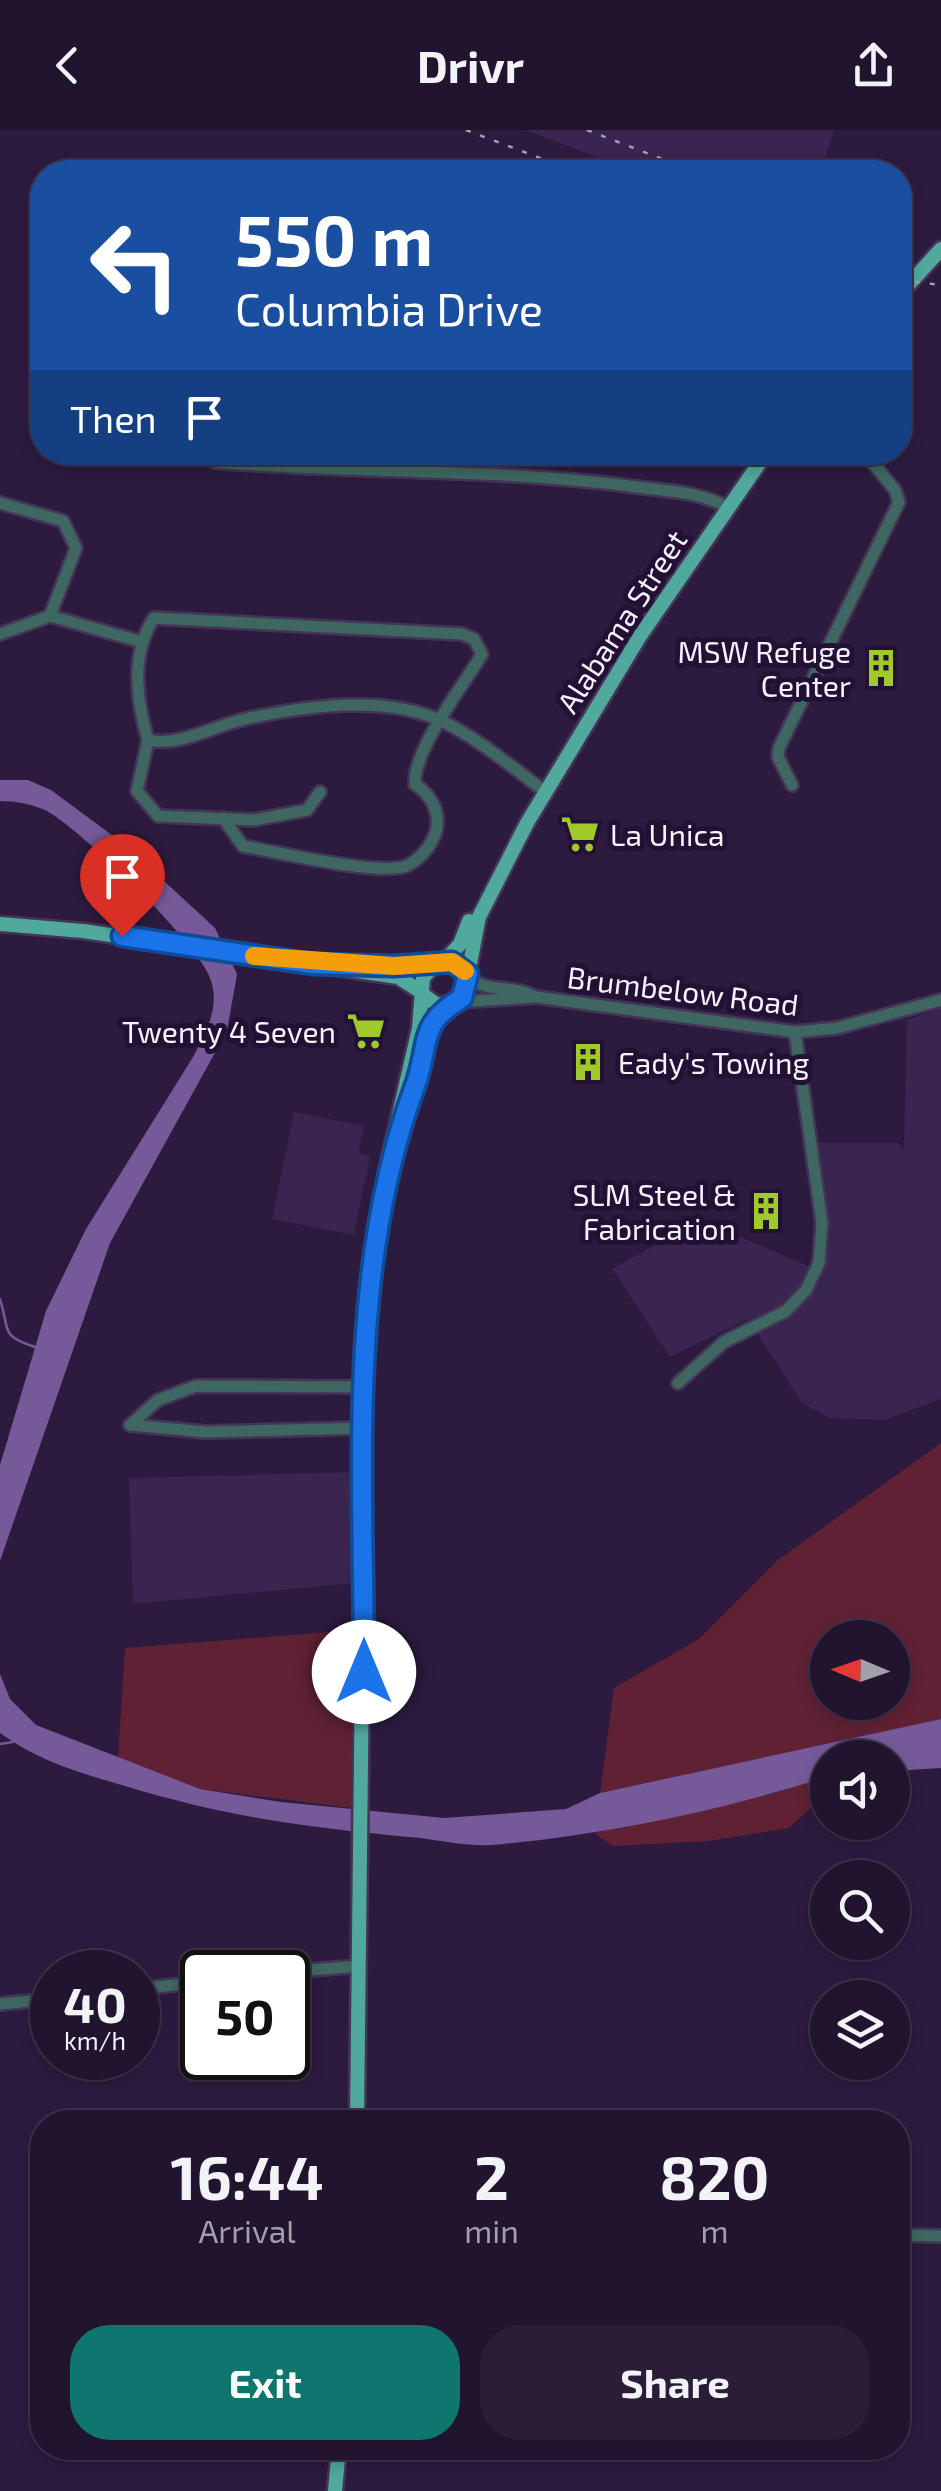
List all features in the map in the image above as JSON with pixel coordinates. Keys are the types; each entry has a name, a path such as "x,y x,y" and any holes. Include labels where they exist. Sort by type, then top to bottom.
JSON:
{"main road":[{"path":"912,281 941,249"},
{"name":"Alabama Street","path":"439,964 460,944 493,870 527,823 626,659 757,465"},
{"name":"Alabama Street","path":"468,975 479,917 527,823"},
{"path":"0,924 398,976 432,1004 452,1003"},
{"path":"312,964 457,964 468,975 464,995 430,1025 415,1086 398,1122"},
{"path":"357,2110 364,1428 372,1254 419,1028 422,978 439,964"},
{"path":"335,2491 338,2460"}],"street":[{"path":"249,465 316,471 576,478 706,497 727,506"},
{"path":"792,785 779,748 899,502 896,490 875,465"},
{"path":"0,503 63,521 76,548 50,616"},
{"path":"0,634 50,616 139,641"},
{"path":"222,818 243,846 384,869 406,866 426,850 438,825 430,799 415,784 414,771 482,654 474,639 462,634 154,618 139,641 140,715 148,740 137,790 146,806 158,816 222,818 254,820 307,810 320,792"},
{"path":"148,740 163,744 244,719 376,705 413,710 441,721 546,792"},
{"name":"Brumbelow Road","path":"468,975 482,987 525,991 536,997"},
{"name":"Brumbelow Road","path":"452,1003 536,997 795,1032 837,1028 941,1000"},
{"path":"678,1382 724,1342 786,1311 806,1290 819,1262 822,1223 795,1032"},
{"path":"364,1428 206,1432 130,1425 158,1400 196,1386 365,1387"},
{"path":"310,1970 360,1966"},
{"path":"0,2004 30,2001"},
{"path":"910,2235 941,2236"}],"shaded area":[{"path":"525,130 834,130 825,160 605,160"},
{"path":"0,780 28,780 51,790 124,844 215,928 237,974 227,1031 110,1243 0,1561 0,1465 46,1311 86,1229 193,1057 211,1019 214,999 210,978 201,962 162,914 61,821 45,810 0,801"},
{"path":"941,1008 941,1399 885,1420 829,1418 801,1402 748,1319 670,1357 612,1269 701,1220 822,1272 830,1233 817,1143 898,1143 904,1150 907,1020"},
{"path":"294,1112 364,1126 358,1153 370,1156 354,1235 272,1219"},
{"path":"941,1443 941,1719 844,1740 810,1740 810,1747 600,1793 614,1688 699,1639 778,1560"},
{"path":"356,1472 355,1583 133,1604 129,1478"},
{"path":"356,1630 353,1808 200,1789 118,1758 125,1648"},
{"path":"0,1674 10,1699 36,1725 200,1789 281,1802 444,1818 566,1809 600,1793 810,1747 810,1782 704,1811 620,1828 492,1845 461,1844 300,1825 162,1797 60,1765 0,1733"},
{"path":"941,1719 941,1768 910,1770 910,1740 844,1740"},
{"path":"810,1782 810,1809 789,1828 709,1841 613,1846 594,1833"}],"waterway":[{"path":"0,1299 11,1335 35,1347"},
{"path":"0,1744 13,1742"}],"railway":[{"path":"466,130 545,160"},
{"path":"587,130 665,160"},
{"path":"912,281 941,285"}],"slow traffic":[{"path":"254,956 312,964 394,966 452,962 465,971"}],"place":[{"name":"MSW Refuge Center","path":"881,668"},
{"name":"La Unica","path":"580,834"},
{"name":"Twenty 4 Seven","path":"366,1031"},
{"name":"Eady's Towing","path":"588,1062"},
{"name":"SLM Steel & Fabrication","path":"766,1211"}],"route":[{"path":"122,936 312,964 394,966 452,962 468,974 462,998 439,1011 430,1025 415,1086 398,1122 374,1241 366,1307 364,1672"}]}
